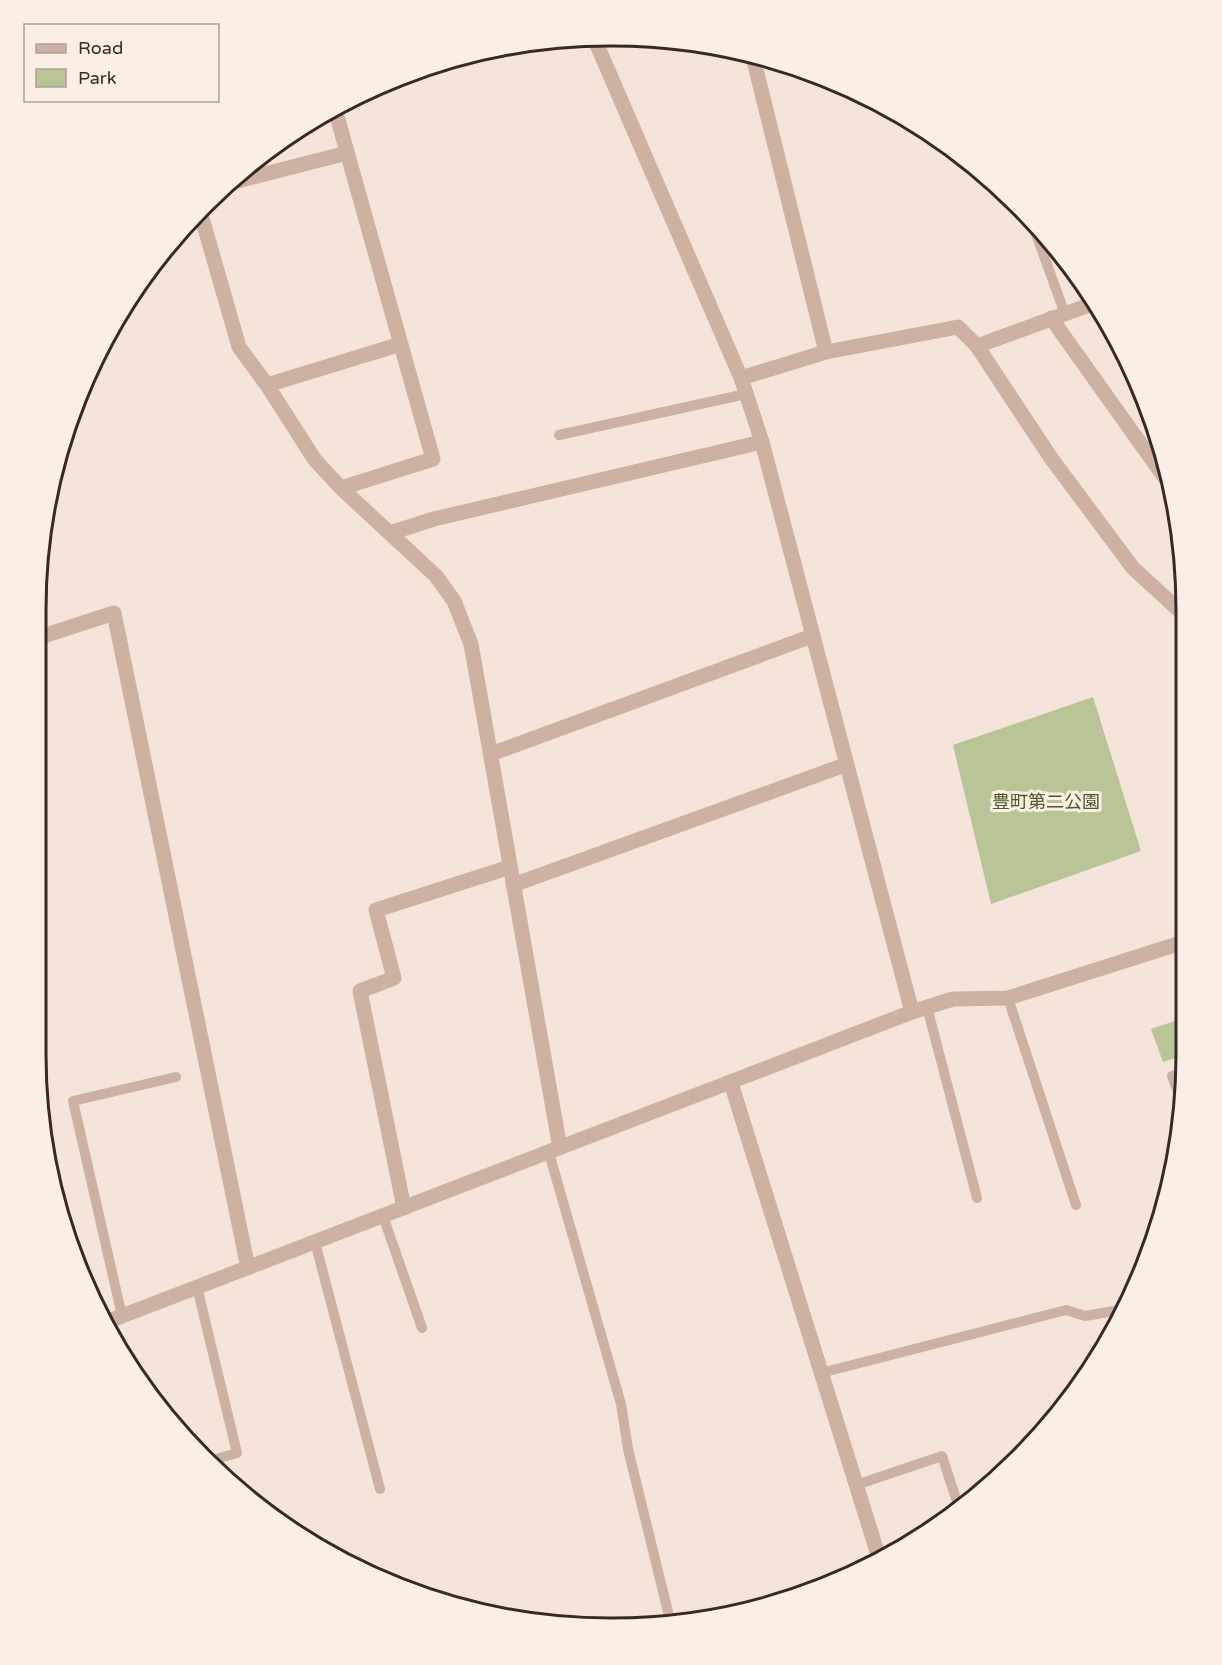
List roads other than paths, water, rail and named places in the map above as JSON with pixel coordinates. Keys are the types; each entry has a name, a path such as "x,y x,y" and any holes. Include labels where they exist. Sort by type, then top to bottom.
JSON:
{"street":[{"path":"598,47 741,378 762,442 845,765 912,1012"},
{"path":"755,66 826,352"},
{"path":"337,118 433,459 341,488"},
{"path":"250,178 347,153"},
{"path":"203,222 239,347 267,385 315,460 341,488 436,576 454,600 471,644 513,885 555,1151"},
{"path":"977,346 1086,306"},
{"path":"1058,316 1155,462"},
{"path":"741,378 826,352 958,327 977,346 1051,458 1133,568 1176,607"},
{"path":"267,385 401,344"},
{"path":"390,533 434,519 762,442"},
{"path":"46,635 114,613 248,1268"},
{"path":"491,754 812,636"},
{"path":"513,885 845,765"},
{"path":"404,1208 360,991 394,978 376,910 510,867"},
{"path":"115,1318 555,1151 912,1012 953,999 1008,998 1176,945"},
{"path":"731,1083 877,1552"}],"lane":[{"path":"1037,242 1058,316"},
{"path":"559,435 746,394"},
{"path":"1008,998 1076,1205"},
{"path":"927,1007 976,1198"},
{"path":"115,1318 73,1101 176,1077"},
{"path":"555,1151 621,1404 628,1449 669,1615"},
{"path":"383,1216 422,1328"},
{"path":"315,1242 380,1489"},
{"path":"197,1287 237,1453 218,1458"},
{"path":"821,1373 1066,1310 1085,1316 1113,1311"},
{"path":"856,1485 942,1456 957,1501"}],"park label":[{"name":"豊町第二公園","path":"1046,802"}]}
